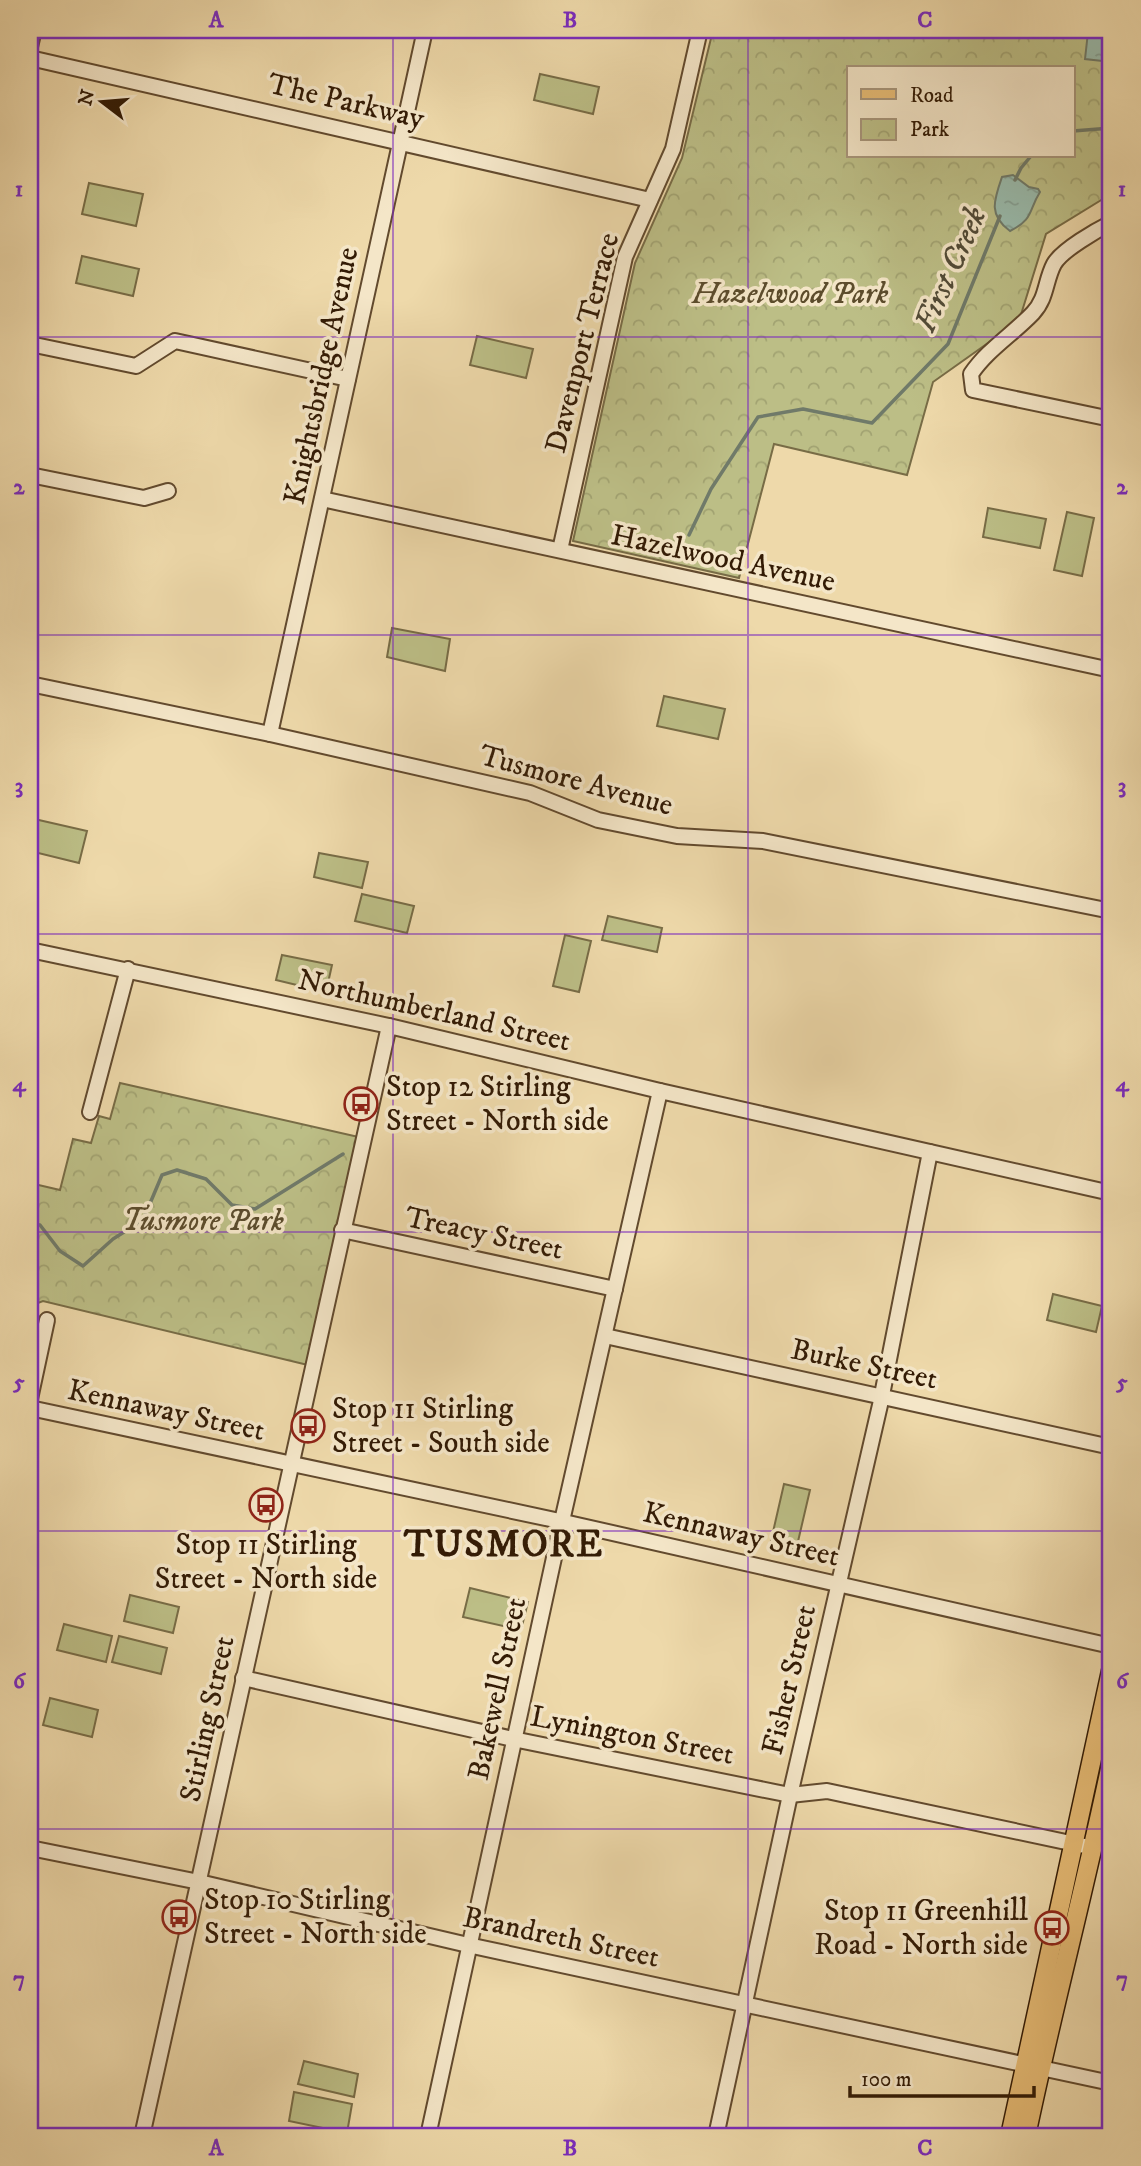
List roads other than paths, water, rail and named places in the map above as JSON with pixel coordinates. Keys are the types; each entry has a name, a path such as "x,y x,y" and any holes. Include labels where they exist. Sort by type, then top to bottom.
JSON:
{"main road":[{"path":"1026,2136 1032,2067 1111,1671"},
{"path":"1010,2136 1094,1848 1111,1764"}],"street":[{"path":"30,47 34,30"},
{"name":"Knightsbridge Avenue","path":"270,734 425,30"},
{"name":"Davenport Terrace","path":"561,550 625,257 673,149 700,30"},
{"name":"The Parkway","path":"30,58 650,200"},
{"path":"1111,223 1086,237 1055,262 1045,298 1034,313 978,363 971,374 973,390 1111,419"},
{"path":"30,344 136,366 175,341 348,379"},
{"path":"30,475 144,498 168,491"},
{"name":"Hazelwood Avenue","path":"323,499 1111,670"},
{"name":"Tusmore Avenue","path":"30,684 270,734 530,793 598,820 677,836 763,841 1111,911"},
{"name":"Northumberland Street","path":"30,950 389,1026 660,1091 1111,1193"},
{"path":"90,1112 128,970"},
{"name":"Stirling Street","path":"142,2136 389,1026"},
{"name":"Bakewell Street","path":"433,2135 468,1945 660,1091"},
{"name":"Fisher Street","path":"716,2136 790,1795 882,1396 930,1153"},
{"name":"Treacy Street","path":"342,1230 615,1289"},
{"path":"30,1399 47,1320"},
{"name":"Burke Street","path":"605,1336 1111,1447"},
{"name":"Kennaway Street","path":"30,1408 562,1521 1111,1646"},
{"name":"Lynington Street","path":"243,1678 513,1739 790,1795 827,1791 1094,1848"},
{"name":"Brandreth Street","path":"30,1848 199,1882 468,1945 1111,2083"}],"water":[{"path":"1088,32 1111,34 1111,62 1085,59"},
{"path":"1013,175 1040,192 1027,218 1010,231 998,219 995,207 1002,177"}],"waterway":[{"name":"First Creek","path":"1074,131 1111,128"},
{"name":"First Creek","path":"1015,180 1029,158"},
{"name":"First Creek","path":"689,535 711,489 758,417 803,409 872,423 948,344 1000,216"},
{"name":"First Creek","path":"30,1224 40,1225 60,1251 83,1266 113,1239 143,1220 162,1175 177,1170 206,1179 232,1205 255,1209 343,1154"}],"place":[{"name":"Stop 12 Stirling Street - North side","path":"361,1104"},
{"name":"Stop 11 Stirling Street - South side","path":"308,1426"},
{"name":"Stop 11 Stirling Street - North side","path":"266,1505"},
{"name":"Stop 10 Stirling Street - North side","path":"179,1917"},
{"name":"Stop 11 Greenhill Road - North side","path":"1052,1928"}],"district":[{"name":"TUSMORE","path":"504,1545"}],"park label":[{"name":"Hazelwood Park","path":"790,294"},
{"name":"Tusmore Park","path":"203,1221"}]}
